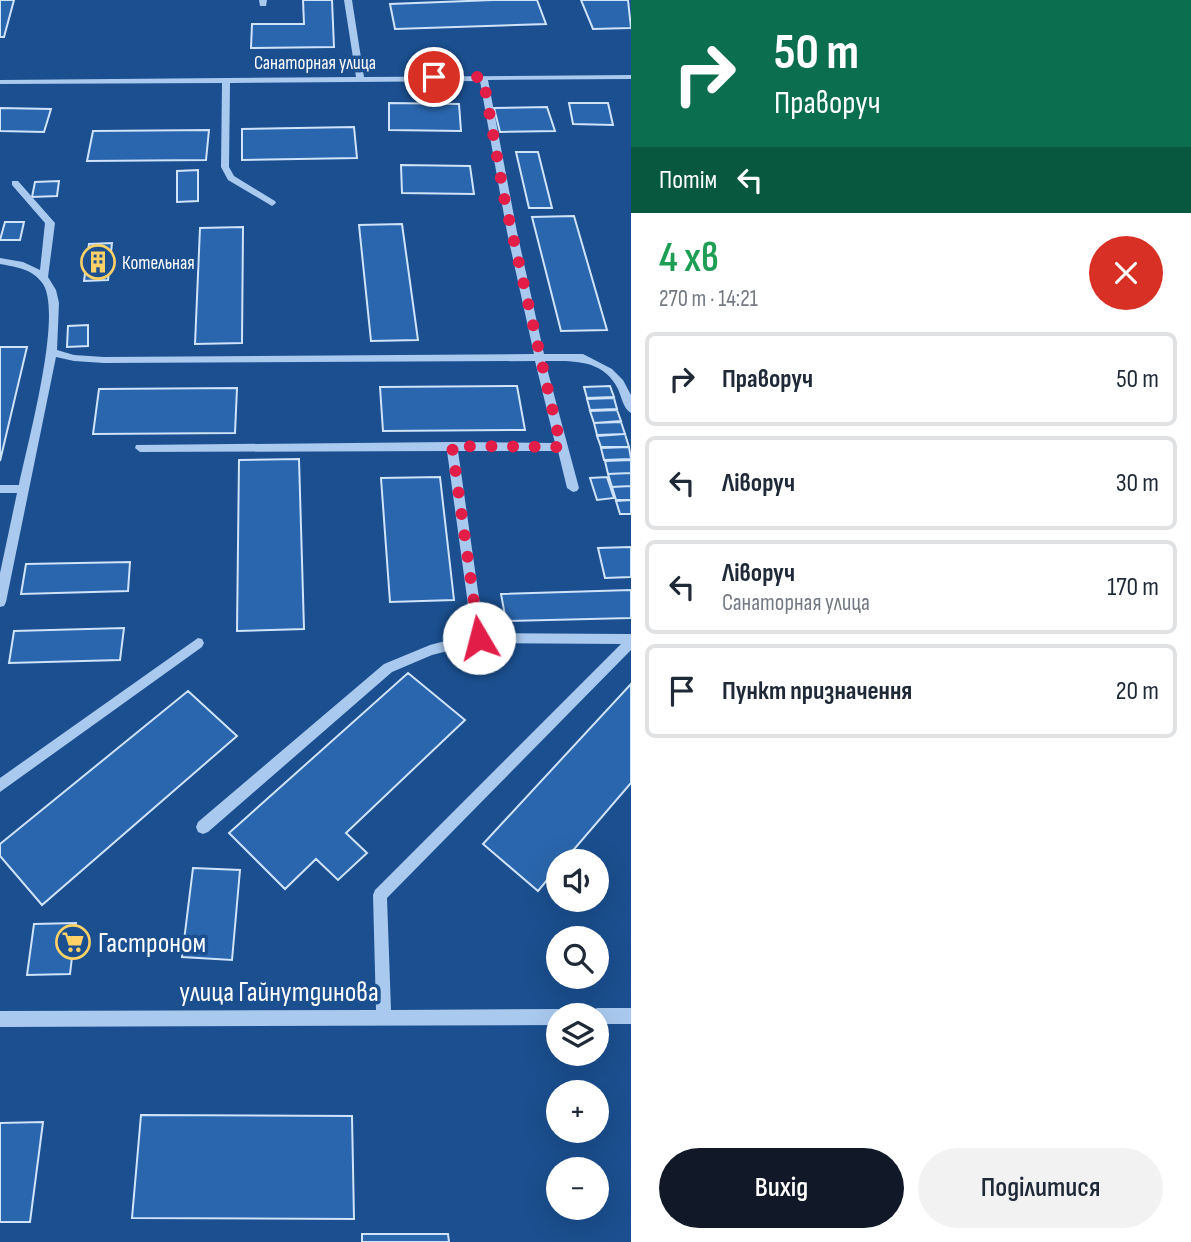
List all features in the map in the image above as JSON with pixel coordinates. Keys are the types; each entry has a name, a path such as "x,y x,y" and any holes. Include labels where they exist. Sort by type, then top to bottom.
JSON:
{"street":[{"path":"348,0 360,78"},
{"path":"483,77 505,202 538,356 573,488"},
{"name":"Санаторная улица","path":"0,82 631,77"},
{"path":"226,79 225,167 231,178 272,203"},
{"path":"15,183 50,223 44,275"},
{"path":"0,261 29,265 44,275 52,289 55,315 52,352 0,602"},
{"path":"52,352 74,358 104,360 583,357 608,368 624,385 631,409"},
{"path":"452,446 479,638"},
{"path":"140,448 561,447"},
{"path":"0,489 22,489"},
{"path":"203,827 388,668 430,650 479,638 631,641"},
{"path":"384,1017 380,895 631,641"},
{"path":"0,786 198,643"},
{"path":"609,1016 631,1016"},
{"name":"улица Гайнутдинова","path":"0,1019 546,1017"}],"building":[{"path":"0,0 14,0 4,37 0,37"},
{"path":"303,0 332,0 334,47 251,48 252,24 304,24"},
{"path":"537,0 546,24 395,29 390,4"},
{"path":"581,0 628,0 631,28 593,29"},
{"path":"389,103 459,104 461,131 389,130"},
{"path":"569,103 608,103 613,125 573,124"},
{"path":"547,107 555,131 500,132 494,108"},
{"path":"0,108 51,109 44,132 0,131"},
{"path":"354,127 357,158 242,160 242,129"},
{"path":"209,130 206,160 87,161 93,131"},
{"path":"516,152 538,152 552,208 529,208"},
{"path":"401,165 470,166 474,194 402,193"},
{"path":"198,170 198,201 177,202 177,171"},
{"path":"59,181 57,196 32,197 35,182"},
{"path":"574,216 607,330 561,331 532,217"},
{"path":"5,222 24,222 20,240 0,240"},
{"path":"402,224 418,340 371,341 359,225"},
{"path":"243,227 242,343 195,344 200,228"},
{"name":"Котельная","path":"112,243 108,280 84,281 89,244"},
{"path":"88,325 88,346 67,347 68,326"},
{"path":"0,347 27,347 0,461"},
{"path":"517,386 525,430 383,431 380,387"},
{"path":"610,386 614,397 587,398 584,387"},
{"path":"237,388 235,433 93,434 99,389"},
{"path":"614,398 617,409 590,410 587,399"},
{"path":"617,410 621,421 594,423 590,411"},
{"path":"621,422 625,434 597,435 594,423"},
{"path":"625,434 629,447 601,447 597,436"},
{"path":"629,447 631,459 604,460 601,448"},
{"path":"299,459 304,629 237,631 239,460"},
{"path":"631,460 631,473 608,474 605,461"},
{"path":"631,473 631,486 612,487 608,474"},
{"path":"440,477 454,600 390,602 381,478"},
{"path":"607,477 614,498 597,500 590,478"},
{"path":"631,486 631,500 616,500 612,487"},
{"path":"631,500 631,514 620,514 616,501"},
{"path":"631,547 631,577 605,578 598,548"},
{"path":"130,562 128,591 21,594 26,564"},
{"path":"631,590 631,618 506,621 501,594"},
{"path":"124,628 120,660 9,663 14,631"},
{"path":"408,673 465,720 346,833 367,853 338,880 316,859 285,889 229,833"},
{"path":"631,684 631,783 574,849 546,849 546,881 538,891 483,844"},
{"path":"188,691 237,736 42,905 0,856 0,844"},
{"path":"193,868 240,870 232,960 182,957"},
{"path":"76,923 70,974 27,975 34,924"},
{"path":"141,1115 352,1116 354,1219 132,1218"},
{"path":"43,1122 30,1222 0,1222 0,1123"},
{"path":"362,1234 448,1234 449,1242 362,1242"}],"place":[{"name":"Котельная","path":"98,262"},
{"name":"Гастроном","path":"73,942"}],"route":[{"path":"434,77 483,77 505,202 561,447 452,446 479,638"}]}
